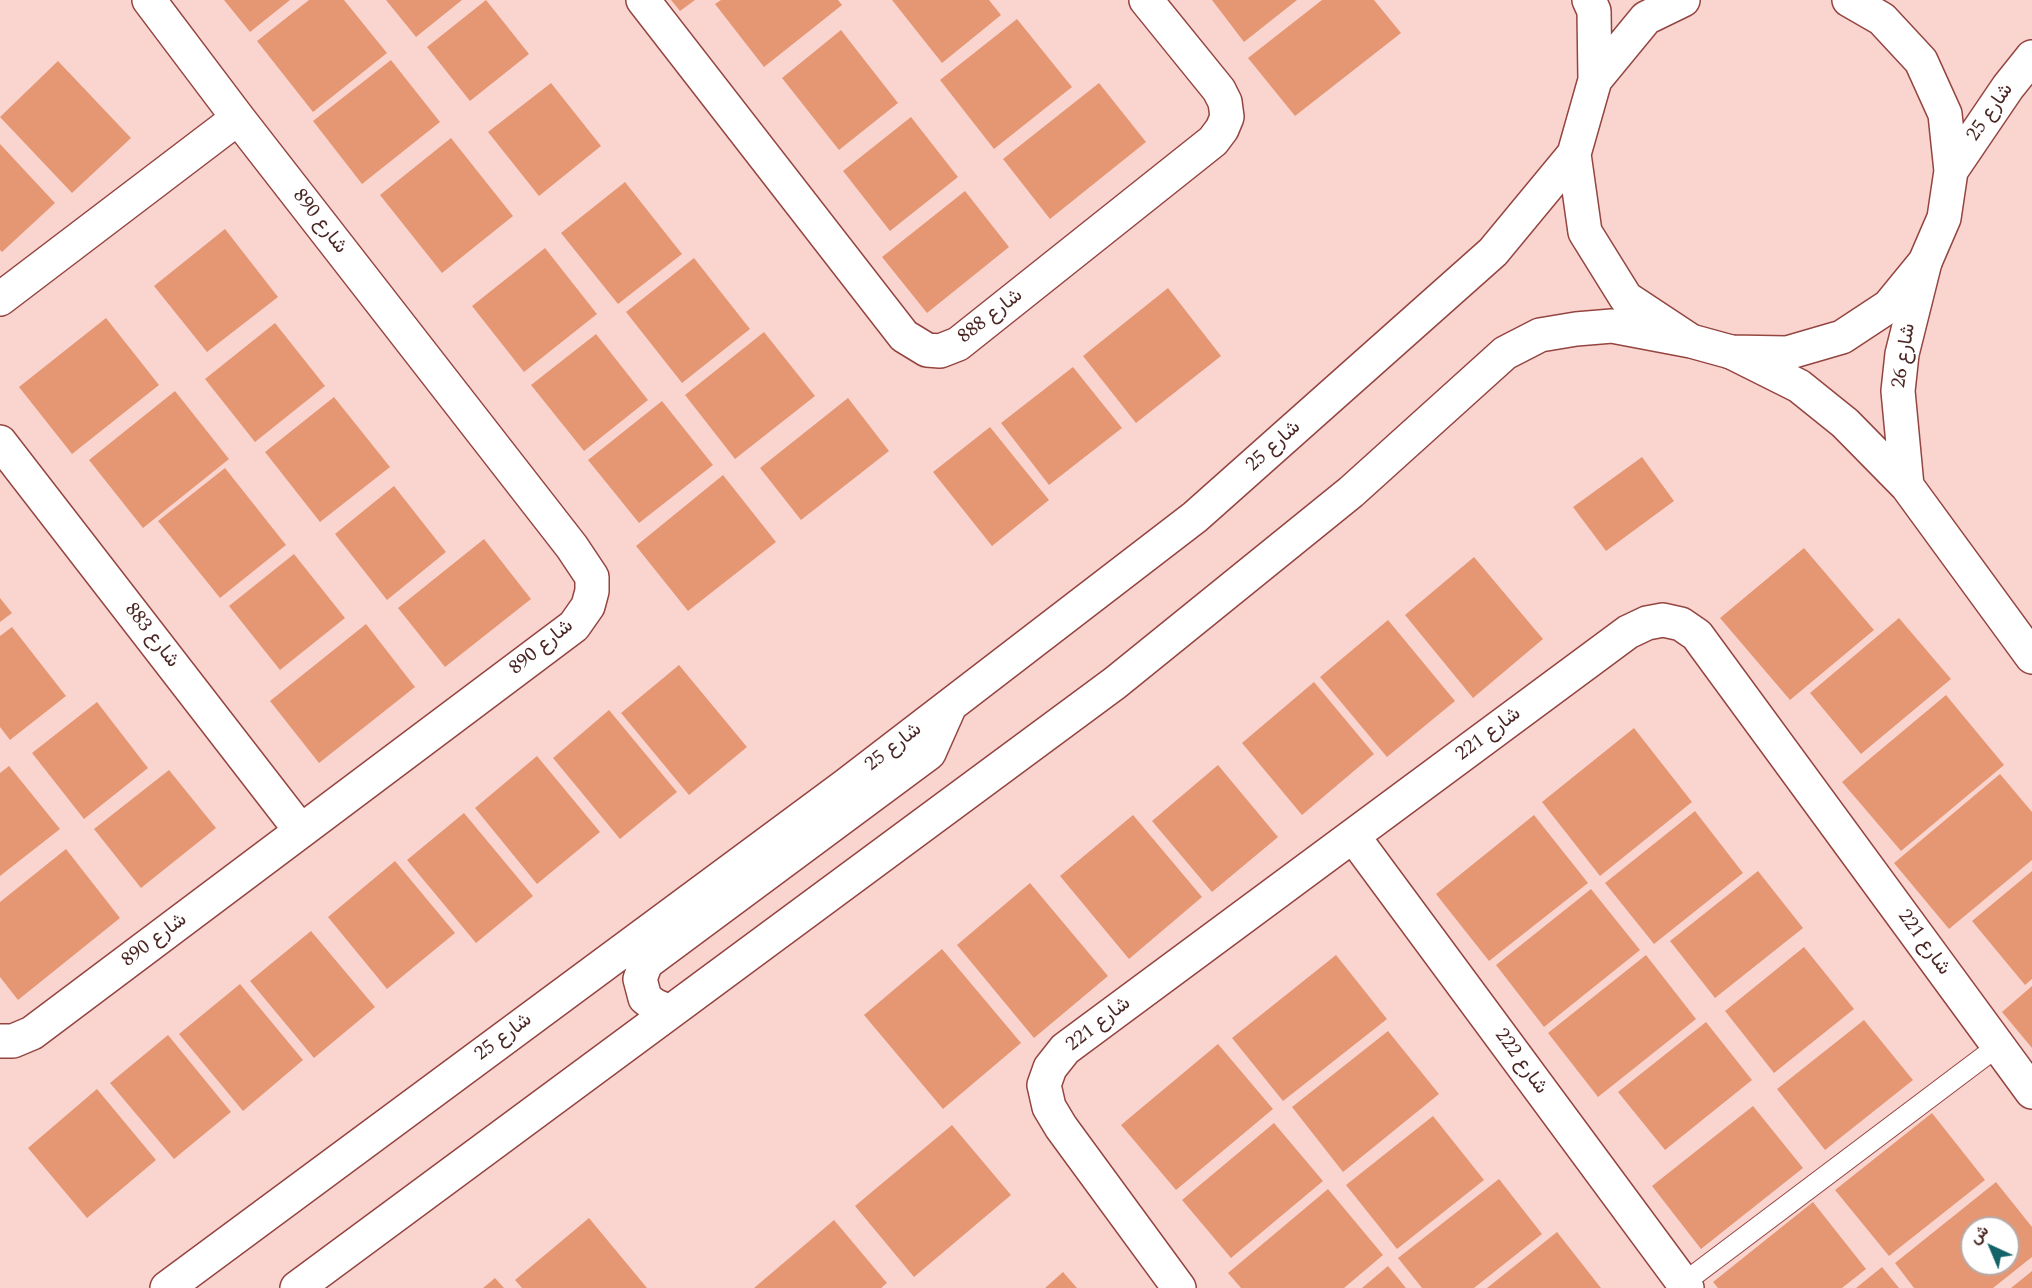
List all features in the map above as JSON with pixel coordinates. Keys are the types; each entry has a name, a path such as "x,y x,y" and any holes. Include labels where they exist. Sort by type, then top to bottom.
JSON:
{"street":[{"name":"شارع 890","path":"0,1041 13,1041 32,1033 574,626 588,606 592,591 592,577 572,547 149,0"},
{"name":"شارع 888","path":"643,0 904,336 927,350 940,351 958,344 1213,141 1222,129 1227,117 1225,102 1219,90 1146,0"},
{"path":"1589,0 1594,11 1595,80 1574,154 1585,232 1626,298 1691,341"},
{"path":"1595,80 1646,18 1683,0"},
{"path":"1731,352 1787,353 1842,337 1888,306 1925,262 1944,218 1951,171 1945,114 1921,62 1882,19 1849,0"},
{"name":"شارع 25","path":"1951,171 2008,87 2032,57"},
{"path":"0,299 238,118"},
{"name":"شارع 25","path":"167,1288 836,793 1195,517 1493,252 1574,154"},
{"name":"شارع 26","path":"1907,486 1898,392 1902,354 1925,262"},
{"path":"297,1288 1115,683 1351,492 1505,353 1540,335 1612,326 1691,341 1731,352 1799,386 1845,423 1907,486 2029,649"},
{"name":"شارع 883","path":"0,442 301,831"},
{"name":"شارع 221","path":"1179,1288 1061,1127 1049,1107 1044,1085 1050,1068 1065,1049 1629,632 1647,623 1662,620 1681,624 1697,635 2032,1092"},
{"path":"670,1012 645,998 640,979 646,963 928,753 951,704"},
{"name":"شارع 222","path":"1353,836 1683,1286"}],"lane":[{"path":"1683,1286 1998,1046"}],"building":[{"path":"224,0 290,0 250,32"},
{"path":"309,0 344,0 387,53 313,112 257,41"},
{"path":"386,0 462,0 416,37"},
{"path":"486,0 529,54 470,101 427,47"},
{"path":"671,0 695,0 680,11"},
{"path":"721,0 838,0 842,5 764,67 715,4"},
{"path":"892,0 989,0 1001,15 942,63"},
{"path":"1212,0 1297,0 1244,42"},
{"path":"1322,0 1374,0 1401,33 1295,116 1248,58"},
{"path":"1017,19 1072,87 994,149 940,80"},
{"path":"841,30 898,103 839,150 782,78"},
{"path":"391,60 440,122 362,184 313,121"},
{"path":"58,61 131,138 72,193 0,117"},
{"path":"551,83 601,146 539,196 488,132"},
{"path":"1099,83 1146,142 1050,219 1003,159"},
{"path":"911,117 958,177 890,231 843,171"},
{"path":"451,138 513,216 442,273 380,195"},
{"path":"0,144 55,203 2,252 0,250"},
{"path":"625,182 682,254 618,304 561,233"},
{"path":"965,191 1009,247 927,313 882,257"},
{"path":"225,229 278,297 207,352 154,286"},
{"path":"545,248 597,314 524,372 472,306"},
{"path":"694,258 750,329 682,383 626,312"},
{"path":"1168,288 1221,356 1136,423 1083,356"},
{"path":"106,318 159,385 72,454 19,387"},
{"path":"275,323 325,386 255,442 205,379"},
{"path":"764,332 815,396 735,459 685,395"},
{"path":"596,334 648,400 584,451 531,385"},
{"path":"1073,367 1122,428 1049,485 1001,423"},
{"path":"175,391 229,459 143,528 89,460"},
{"path":"334,397 390,467 320,522 265,452"},
{"path":"848,398 889,451 801,520 760,468"},
{"path":"662,401 713,465 639,523 588,460"},
{"path":"990,427 1049,500 992,546 933,472"},
{"path":"1642,457 1674,501 1606,551 1573,507"},
{"path":"225,468 286,545 220,598 158,521"},
{"path":"723,475 776,542 688,611 636,546"},
{"path":"394,486 446,552 387,600 335,534"},
{"path":"484,539 531,599 445,667 398,608"},
{"path":"1804,548 1874,630 1790,700 1720,618"},
{"path":"294,554 345,618 280,670 229,606"},
{"path":"1474,557 1543,639 1473,698 1405,615"},
{"path":"0,598 12,613 0,622"},
{"path":"1899,618 1951,679 1861,754 1810,693"},
{"path":"1388,620 1455,701 1387,757 1320,677"},
{"path":"366,624 415,687 319,763 270,701"},
{"path":"12,627 66,696 10,740 0,727 0,636"},
{"path":"679,665 747,747 689,795 621,713"},
{"path":"1314,682 1374,754 1302,815 1242,743"},
{"path":"1946,695 2004,765 1901,851 1842,782"},
{"path":"97,702 148,768 84,819 32,753"},
{"path":"609,710 677,792 620,839 553,758"},
{"path":"1634,728 1692,802 1600,876 1542,802"},
{"path":"537,756 600,832 537,884 475,808"},
{"path":"1218,765 1278,837 1212,892 1152,821"},
{"path":"9,766 60,829 0,876 0,773"},
{"path":"169,770 216,828 141,888 94,829"},
{"path":"2000,774 2032,812 2032,860 1949,929 1894,863"},
{"path":"1695,811 1743,873 1654,944 1605,883"},
{"path":"464,813 533,896 476,943 407,860"},
{"path":"1133,815 1202,897 1129,959 1060,876"},
{"path":"1534,815 1588,883 1489,961 1436,894"},
{"path":"66,849 120,918 18,1000 0,977 0,902"},
{"path":"395,861 455,933 387,989 328,917"},
{"path":"1758,871 1803,928 1715,998 1670,941"},
{"path":"2032,871 2032,979 2025,985 1972,921"},
{"path":"1030,883 1108,976 1034,1038 957,945"},
{"path":"1591,889 1640,950 1544,1027 1496,965"},
{"path":"311,931 375,1007 314,1058 250,981"},
{"path":"1804,947 1854,1009 1774,1073 1725,1011"},
{"path":"942,949 1021,1043 943,1109 864,1015"},
{"path":"1336,955 1387,1019 1283,1101 1232,1038"},
{"path":"1646,955 1696,1019 1598,1097 1548,1033"},
{"path":"240,984 303,1060 243,1111 179,1034"},
{"path":"2032,986 2032,1048 2002,1012"},
{"path":"1864,1020 1913,1080 1825,1150 1777,1089"},
{"path":"1706,1022 1752,1080 1665,1150 1618,1092"},
{"path":"1388,1031 1439,1094 1343,1172 1292,1107"},
{"path":"168,1035 231,1112 174,1159 110,1083"},
{"path":"1218,1044 1273,1109 1176,1190 1121,1125"},
{"path":"97,1089 156,1160 87,1218 28,1148"},
{"path":"1753,1106 1803,1168 1701,1249 1652,1186"},
{"path":"1932,1113 1985,1180 1889,1256 1835,1190"},
{"path":"1433,1116 1484,1180 1397,1249 1346,1185"},
{"path":"1274,1123 1323,1181 1231,1258 1182,1200"},
{"path":"952,1125 1011,1195 914,1277 855,1206"},
{"path":"1499,1179 1542,1234 1474,1288 1422,1288 1398,1258"},
{"path":"1996,1182 2032,1227 2032,1257 2020,1267 2020,1216 1960,1216 1960,1276 2008,1276 1993,1288 1914,1288 1895,1263"},
{"path":"1328,1189 1383,1255 1344,1288 1241,1288 1228,1273"},
{"path":"1813,1202 1866,1269 1842,1288 1718,1288 1713,1282"},
{"path":"589,1218 647,1288 522,1288 515,1280"},
{"path":"834,1220 887,1283 881,1288 754,1288"},
{"path":"1557,1232 1601,1288 1487,1288"},
{"path":"1388,1266 1406,1288 1362,1288"},
{"path":"1882,1267 1899,1288 1856,1288"},
{"path":"2032,1271 2032,1288 2011,1288"},
{"path":"1063,1272 1077,1288 1045,1288"},
{"path":"495,1278 504,1288 483,1288"}]}
